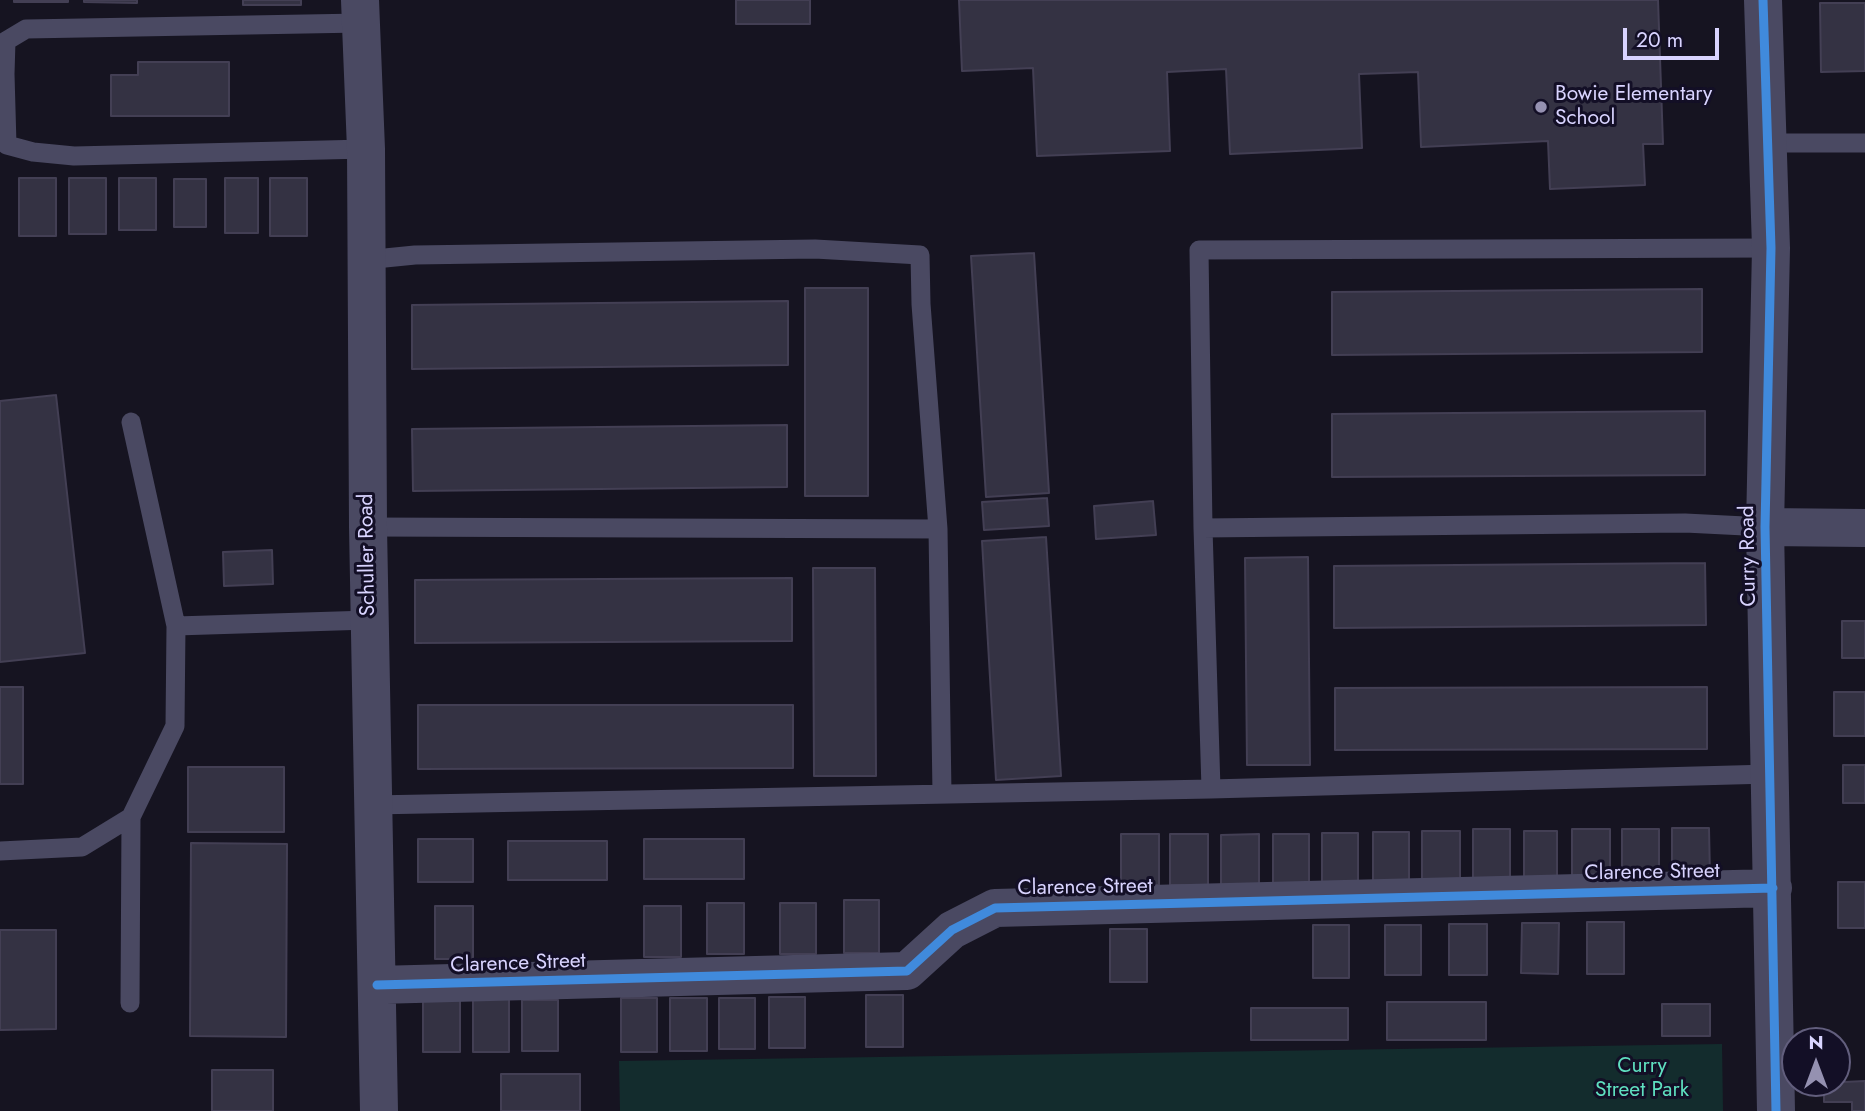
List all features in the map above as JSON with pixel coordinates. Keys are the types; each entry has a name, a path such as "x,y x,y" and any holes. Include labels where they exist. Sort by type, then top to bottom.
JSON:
{"street":[{"name":"Curry Road","path":"1763,0 1771,248 1765,527 1776,1111"},
{"name":"Schuller Road","path":"361,11 366,149 369,620 379,1111"},
{"path":"1765,527 1865,528"},
{"name":"Clarence Street","path":"377,985 907,971 953,930 995,908 1773,888"}],"lane":[{"path":"361,11 26,29 6,41 6,133 7,145 33,152 74,156 366,149"},
{"path":"1768,143 1865,143"},
{"path":"1211,789 1203,528 1199,250 1771,248"},
{"path":"365,260 415,255 815,249 920,255 937,529 942,794"},
{"path":"130,1003 131,817 175,726 176,626 131,422"},
{"path":"1203,528 1685,523 1765,527"},
{"path":"368,527 937,529"},
{"path":"176,626 369,620"},
{"path":"372,805 1211,789 1770,774"},
{"path":"0,851 82,847 131,817"}],"green space":[{"name":"Curry Street Park","path":"1722,1044 1723,1111 620,1111 619,1061"}],"building":[{"path":"68,0 68,2 14,2"},
{"path":"137,0 137,3 84,2"},
{"path":"243,0 301,0 301,5 243,5"},
{"path":"736,0 810,0 810,24 736,24"},
{"name":"Bowie Elementary School","path":"959,0 1658,0 1663,144 1643,144 1645,185 1550,189 1548,141 1421,147 1418,72 1359,74 1362,148 1230,154 1226,69 1167,72 1170,151 1037,156 1033,68 962,71"},
{"path":"1820,3 1865,3 1865,71 1821,72"},
{"path":"138,62 229,62 229,116 111,116 111,75 138,75"},
{"path":"19,178 56,178 56,236 19,236"},
{"path":"69,178 106,178 106,234 69,234"},
{"path":"119,178 156,178 156,230 119,230"},
{"path":"225,178 258,178 258,233 225,233"},
{"path":"270,178 307,178 307,236 270,236"},
{"path":"174,179 206,179 206,227 174,227"},
{"path":"1034,253 1049,493 986,497 971,256"},
{"path":"805,288 868,288 868,496 805,496"},
{"path":"1702,289 1702,352 1332,355 1332,292"},
{"path":"788,301 788,365 412,369 412,305"},
{"path":"56,395 85,653 0,662 0,401"},
{"path":"1705,411 1705,475 1332,477 1332,414"},
{"path":"787,425 787,487 413,491 412,429"},
{"path":"1047,498 1049,526 984,530 982,502"},
{"path":"1153,501 1156,535 1096,539 1094,506"},
{"path":"1046,537 1061,776 996,780 982,541"},
{"path":"272,550 273,584 224,586 223,552"},
{"path":"1308,557 1310,765 1247,765 1245,558"},
{"path":"1705,563 1706,625 1334,628 1334,566"},
{"path":"813,568 875,568 876,776 814,776"},
{"path":"792,578 792,641 415,643 415,580"},
{"path":"1842,621 1865,621 1865,658 1842,658"},
{"path":"0,687 23,687 23,784 0,784"},
{"path":"1707,687 1707,749 1335,750 1335,688"},
{"path":"1834,692 1865,692 1865,736 1834,736"},
{"path":"418,705 793,705 793,768 418,769"},
{"path":"1843,765 1865,765 1865,803 1843,803"},
{"path":"188,767 284,767 284,832 188,832"},
{"path":"1672,828 1709,828 1710,877 1672,877"},
{"path":"1473,829 1510,829 1510,879 1473,879"},
{"path":"1572,829 1610,829 1610,879 1572,879"},
{"path":"1622,829 1659,829 1659,878 1622,878"},
{"path":"1422,831 1460,831 1460,880 1422,880"},
{"path":"1524,831 1557,831 1557,879 1524,879"},
{"path":"1373,832 1409,832 1409,882 1373,882"},
{"path":"1322,833 1358,833 1358,883 1322,883"},
{"path":"1121,834 1159,834 1159,885 1121,885"},
{"path":"1170,834 1208,834 1208,885 1170,885"},
{"path":"1259,834 1259,886 1221,886 1221,835"},
{"path":"1273,834 1309,834 1309,884 1273,884"},
{"path":"418,839 473,839 473,882 418,882"},
{"path":"644,839 744,839 744,879 644,879"},
{"path":"508,841 607,841 607,880 508,880"},
{"path":"191,843 287,844 286,1037 190,1036"},
{"path":"1838,882 1865,882 1865,928 1838,928"},
{"path":"844,900 879,900 879,953 844,953"},
{"path":"707,903 744,903 744,954 707,954"},
{"path":"780,903 816,903 816,954 780,954"},
{"path":"435,906 473,906 473,959 435,959"},
{"path":"644,906 681,906 681,957 644,957"},
{"path":"1587,922 1624,922 1624,974 1587,974"},
{"path":"1522,923 1559,923 1558,974 1521,973"},
{"path":"1449,924 1487,924 1487,975 1449,975"},
{"path":"1313,925 1349,925 1349,978 1313,978"},
{"path":"1385,925 1421,925 1421,975 1385,975"},
{"path":"1110,929 1147,929 1147,982 1110,982"},
{"path":"0,930 56,930 56,1029 0,1030"},
{"path":"866,995 903,995 903,1047 866,1047"},
{"path":"769,997 805,997 805,1048 769,1048"},
{"path":"621,998 657,998 657,1052 621,1052"},
{"path":"670,998 707,998 707,1051 670,1051"},
{"path":"719,998 755,998 755,1049 719,1049"},
{"path":"473,999 509,999 509,1052 473,1052"},
{"path":"423,1000 460,1000 460,1052 423,1052"},
{"path":"522,1000 558,1000 558,1051 522,1051"},
{"path":"1387,1002 1486,1002 1486,1040 1387,1040"},
{"path":"1662,1004 1710,1004 1710,1036 1662,1036"},
{"path":"1251,1008 1348,1008 1348,1040 1251,1040"},
{"path":"212,1070 273,1070 273,1111 212,1111"},
{"path":"501,1074 580,1074 580,1111 501,1111"},
{"path":"1865,1081 1865,1111 1852,1111 1852,1102 1824,1102 1824,1097 1851,1097 1851,1082"}],"cycle path":[{"path":"1763,0 1771,248 1765,527 1776,1111"},
{"path":"377,985 907,971 952,930 995,908 1773,888"}],"place":[{"name":"Bowie Elementary School","path":"1541,107"}]}
